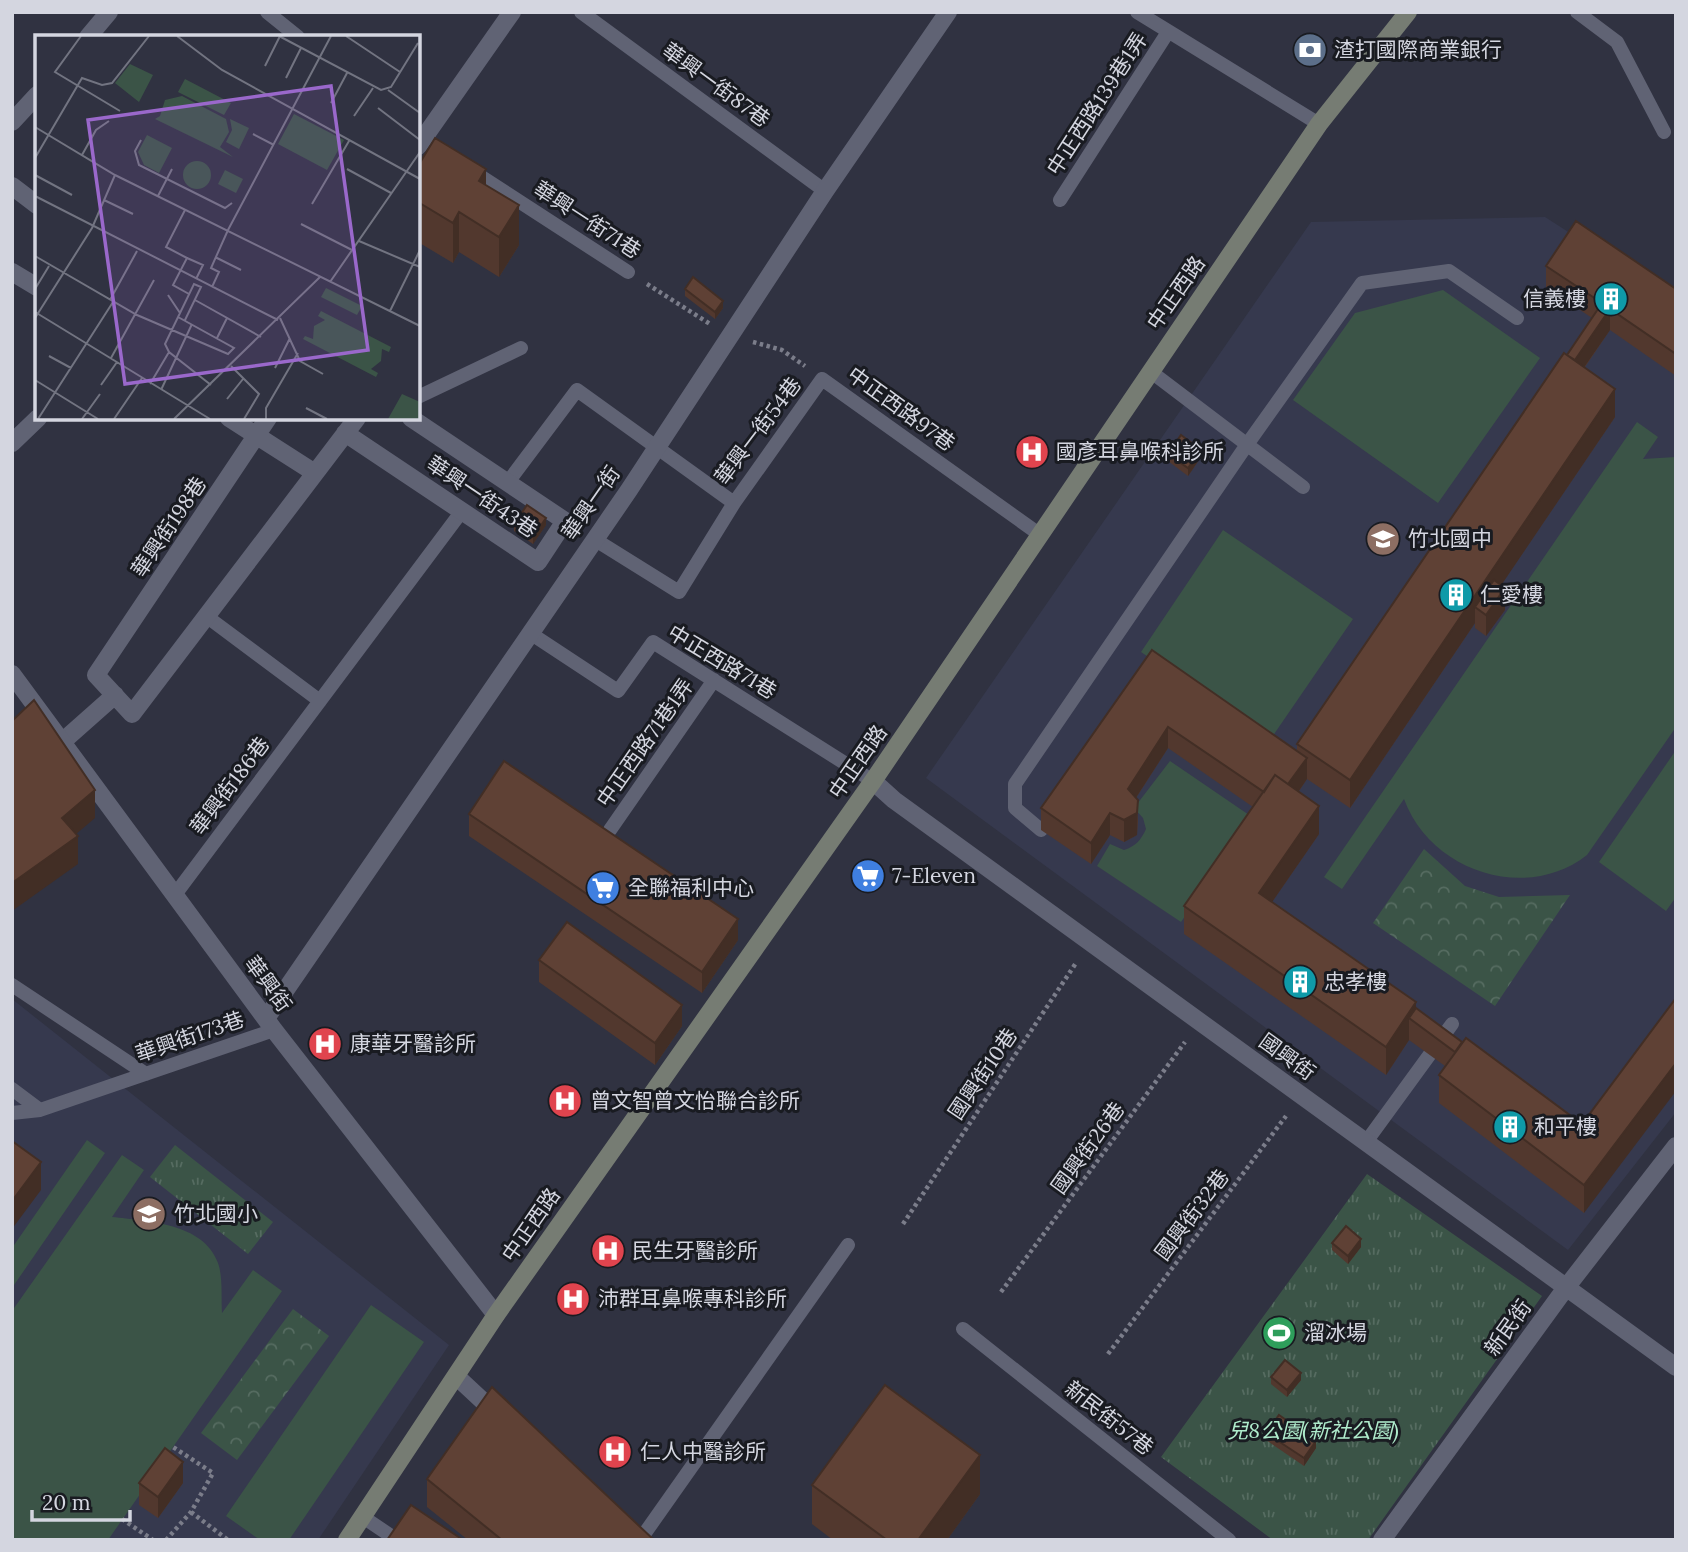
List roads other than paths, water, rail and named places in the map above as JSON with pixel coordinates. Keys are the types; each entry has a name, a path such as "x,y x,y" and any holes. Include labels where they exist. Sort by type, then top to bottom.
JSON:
{"main road":[{"name":"中正西路","path":"347,1540 496,1315 873,782 1320,124 1408,12"}],"street":[{"path":"90,35 109,12"},
{"path":"423,141 512,12"},
{"name":"華興一街","path":"270,1024 656,449 825,191 948,12"},
{"path":"15,113 35,97"},
{"path":"12,186 35,203"},
{"path":"12,272 35,287"},
{"path":"12,443 36,420"},
{"path":"232,420 256,438 315,473"},
{"path":"256,438 267,420"},
{"path":"56,746 115,695 132,714 355,420"},
{"name":"華興一街43巷","path":"345,433 538,562 565,521 414,420"},
{"name":"華興街198巷","path":"115,695 96,675 256,438"},
{"name":"華興街","path":"14,681 82,784 174,896 496,1315"},
{"name":"國興街","path":"873,782 1564,1289 1676,1367"},
{"name":"新民街","path":"1382,1540 1564,1289 1676,1146"},
{"path":"457,1377 512,1427"}],"lane":[{"path":"267,12 296,35"},
{"name":"華興一街87巷","path":"581,12 825,191"},
{"path":"1137,12 1320,124"},
{"path":"1577,12 1616,43 1664,132"},
{"name":"中正西路139巷1弄","path":"1060,200 1168,32"},
{"name":"華興一街71巷","path":"457,161 628,272"},
{"path":"1041,830 1014,808 1015,785 1362,283 1449,271 1517,318"},
{"path":"420,396 521,348"},
{"path":"1150,371 1303,487"},
{"name":"華興一街54巷","path":"508,482 577,390 734,503 822,379"},
{"name":"中正西路97巷","path":"822,379 1040,534"},
{"path":"594,539 679,592 734,503"},
{"name":"華興街186巷","path":"174,896 462,511"},
{"path":"206,616 320,701"},
{"name":"中正西路71巷","path":"530,633 618,691 653,642 873,782"},
{"name":"中正西路71巷1弄","path":"610,830 714,680"},
{"path":"12,985 146,1074"},
{"name":"華興街173巷","path":"12,1113 40,1110 121,1084 270,1024"},
{"path":"1366,1142 1452,1024"},
{"path":"12,1089 40,1110"},
{"path":"633,1537 848,1244"},
{"name":"新民街57巷","path":"963,1329 1230,1540"},
{"path":"363,1517 397,1540"}],"place":[{"name":"渣打國際商業銀行","path":"1310,50"},
{"name":"信義樓","path":"1611,299"},
{"name":"國彥耳鼻喉科診所","path":"1032,452"},
{"name":"竹北國中","path":"1383,539"},
{"name":"仁愛樓","path":"1456,595"},
{"name":"7-Eleven","path":"868,876"},
{"name":"全聯福利中心","path":"603,888"},
{"name":"忠孝樓","path":"1300,982"},
{"name":"康華牙醫診所","path":"325,1044"},
{"name":"曾文智曾文怡聯合診所","path":"565,1101"},
{"name":"和平樓","path":"1510,1127"},
{"name":"竹北國小","path":"149,1214"},
{"name":"民生牙醫診所","path":"608,1251"},
{"name":"沛群耳鼻喉專科診所","path":"573,1299"},
{"name":"溜冰場","path":"1279,1333"},
{"name":"仁人中醫診所","path":"615,1452"}],"park label":[{"name":"兒8公園(新社公園)","path":"1313,1431"}]}
